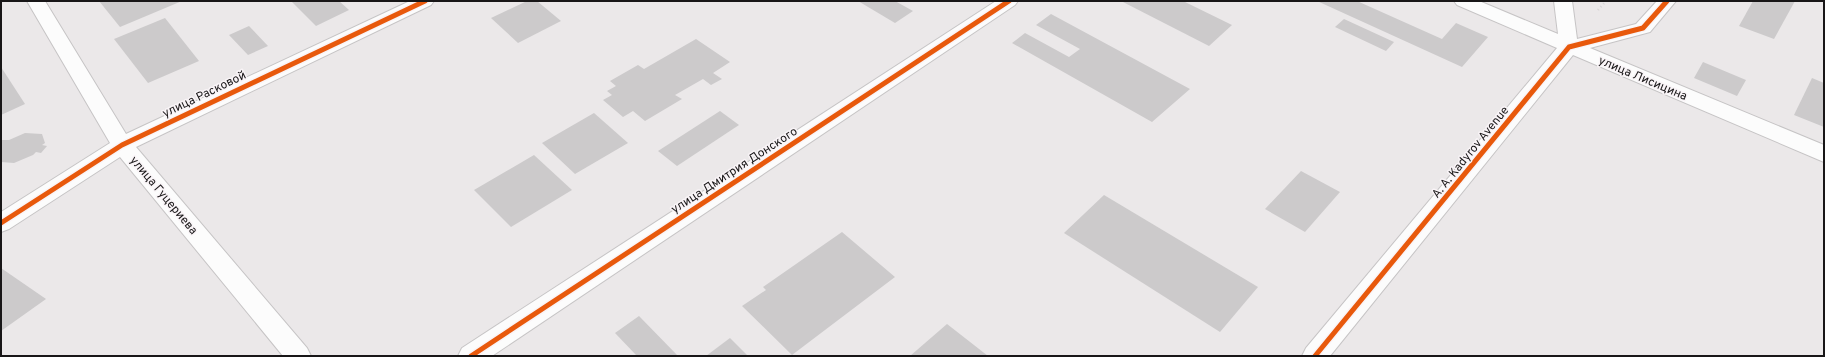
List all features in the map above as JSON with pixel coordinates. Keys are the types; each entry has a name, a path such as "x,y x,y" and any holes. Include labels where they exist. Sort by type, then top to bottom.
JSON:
{"street":[{"name":"улица Гуцериева","path":"36,1 122,144 298,356"},
{"name":"улица Расковой","path":"1,223 122,144 425,1"},
{"name":"улица Дмитрия Донского","path":"471,356 1009,1"},
{"name":"улица Лисицина","path":"1463,1 1824,154"},
{"path":"1563,1 1569,47 1643,28 1667,1"},
{"name":"A. A. Kadyrov Avenue","path":"1315,356 1569,47"}],"path":[{"path":"1598,10 1606,1"}],"building":[{"path":"99,1 182,1 120,27"},
{"path":"291,1 339,1 349,10 316,26"},
{"path":"527,1 537,1 561,21 518,43 491,18"},
{"path":"858,1 895,1 913,11 895,23"},
{"path":"1121,1 1183,1 1232,25 1209,46"},
{"path":"1317,1 1357,1 1442,39 1456,23 1488,37 1462,67"},
{"path":"1753,1 1795,1 1774,39 1739,26"},
{"path":"1051,14 1190,89 1152,122 1012,43 1025,33 1069,57 1080,49 1036,25"},
{"path":"165,18 199,61 148,83 114,39"},
{"path":"1344,19 1394,42 1386,51 1335,27"},
{"path":"249,26 268,46 248,55 229,35"},
{"path":"696,39 730,62 713,73 722,79 711,85 703,79 675,95 682,99 645,121 633,111 623,117 603,100 612,95 607,91 616,86 610,81 638,65 644,69"},
{"path":"1703,62 1746,80 1737,96 1694,78"},
{"path":"1,67 25,104 1,115"},
{"path":"1812,78 1824,83 1824,127 1794,115"},
{"path":"720,111 739,125 677,166 658,151"},
{"path":"594,113 628,143 575,174 542,143"},
{"path":"25,133 42,134 45,143 42,145 47,146 41,153 36,152 33,155 14,163 1,162 1,140 9,140"},
{"path":"534,155 572,190 511,227 474,190"},
{"path":"1301,171 1340,192 1305,232 1265,209"},
{"path":"1104,195 1258,287 1220,332 1064,233"},
{"path":"842,232 895,277 792,355 742,306 766,290 763,287"},
{"path":"1,268 46,299 1,331"},
{"path":"639,316 678,356 637,356 615,333"},
{"path":"947,324 988,356 910,356"},
{"path":"730,338 748,356 706,356"}],"cycle path":[{"path":"1,223 122,145 425,1"},
{"path":"471,356 1009,1"},
{"path":"1315,356 1569,47 1643,28 1667,1"}]}
